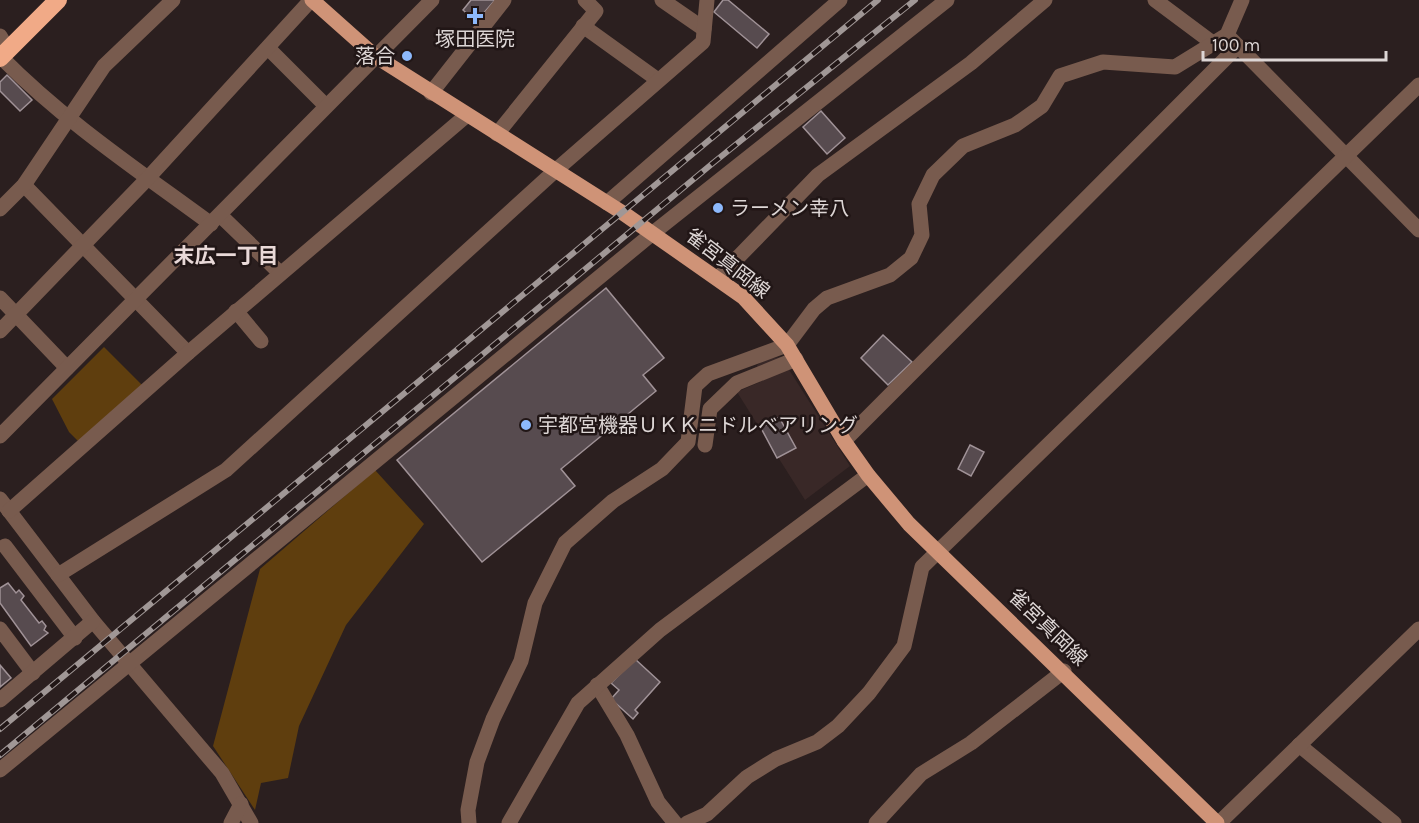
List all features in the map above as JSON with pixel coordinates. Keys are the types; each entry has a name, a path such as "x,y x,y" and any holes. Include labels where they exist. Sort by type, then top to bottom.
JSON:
{"highway":[{"path":"2,50 58,0"}],"main road":[{"name":"雀宮真岡線","path":"312,0 375,56 653,233 718,278 756,309 787,345 844,441 868,475 938,554 1064,671 1218,823"}],"street":[{"path":"0,209 24,185 104,66 173,0"},
{"path":"0,331 148,178 312,0"},
{"path":"431,93 504,0"},
{"path":"497,134 596,11 585,0"},
{"path":"662,0 704,29"},
{"path":"58,575 226,470 556,170 703,42 706,0"},
{"path":"607,203 840,0"},
{"path":"0,770 653,233 947,0"},
{"path":"718,278 818,175 971,63 1046,0"},
{"path":"1155,0 1214,44"},
{"path":"469,823 468,810 477,762 493,719 521,661 535,603 565,543 613,501 662,469 688,442 694,386 708,374 787,345 814,309 827,298 890,275 911,258 922,234 919,204 933,174 963,146 1015,125 1042,106 1060,76 1103,62 1175,67 1227,34 1242,0"},
{"path":"0,436 428,1"},
{"path":"583,26 658,80"},
{"path":"1227,34 1419,230"},
{"path":"844,441 1238,46"},
{"path":"268,48 327,105"},
{"path":"2,50 39,95 148,178 215,220 280,273"},
{"path":"687,823 707,814 747,777 776,759 817,742 838,726 869,693 904,646 922,567 938,554 1419,85"},
{"path":"251,823 222,773 93,621 4,505 188,352 467,114"},
{"path":"24,185 126,286 135,300 188,352"},
{"path":"0,298 68,368"},
{"path":"236,311 261,341"},
{"path":"705,445 710,409 737,383 796,359"},
{"path":"509,823 578,703 660,630 868,475"},
{"path":"22,529 2,549 75,638"},
{"path":"0,700 93,621"},
{"path":"0,629 33,674"},
{"path":"1218,823 1419,629"},
{"path":"876,823 921,774 971,743 1064,671"},
{"path":"597,685 627,735 658,802 675,823"},
{"path":"1299,745 1394,823"},
{"path":"231,823 240,804"}],"shaded area":[{"path":"104,347 144,387 81,444 69,432 52,399"},
{"path":"781,357 850,466 805,500 737,392 760,382 757,365 765,359"},
{"path":"375,470 424,524 346,625 299,726 288,778 261,783 255,810 213,746 260,569"}],"building":[{"name":"塚田医院","path":"471,0 495,0 476,22 463,10"},
{"path":"723,0 728,0 769,34 757,48 714,12"},
{"path":"7,75 32,100 20,111 0,91 0,82"},
{"path":"821,111 845,138 827,154 803,127"},
{"name":"宇都宮機器ＵＫＫニドルベアリング","path":"606,288 664,358 643,375 656,391 561,469 575,486 482,562 397,460"},
{"path":"883,335 912,362 888,385 861,358"},
{"path":"779,417 796,448 777,458 761,428"},
{"path":"970,445 984,452 971,476 958,469"},
{"path":"8,583 16,593 19,590 24,596 21,600 39,623 42,621 46,626 44,630 48,633 31,646 0,603 0,588"},
{"path":"635,659 660,682 635,710 638,713 633,719 611,699 619,690 611,683"},
{"path":"0,665 11,678 0,687"}],"railway":[{"path":"0,729 878,0"},
{"path":"0,755 713,163 915,0"}],"place":[{"name":"塚田医院","path":"475,16"},
{"name":"落合","path":"407,56"},
{"name":"ラーメン幸八","path":"718,208"},
{"name":"宇都宮機器ＵＫＫニドルベアリング","path":"526,425"}],"district":[{"name":"末広一丁目","path":"226,256"}]}
